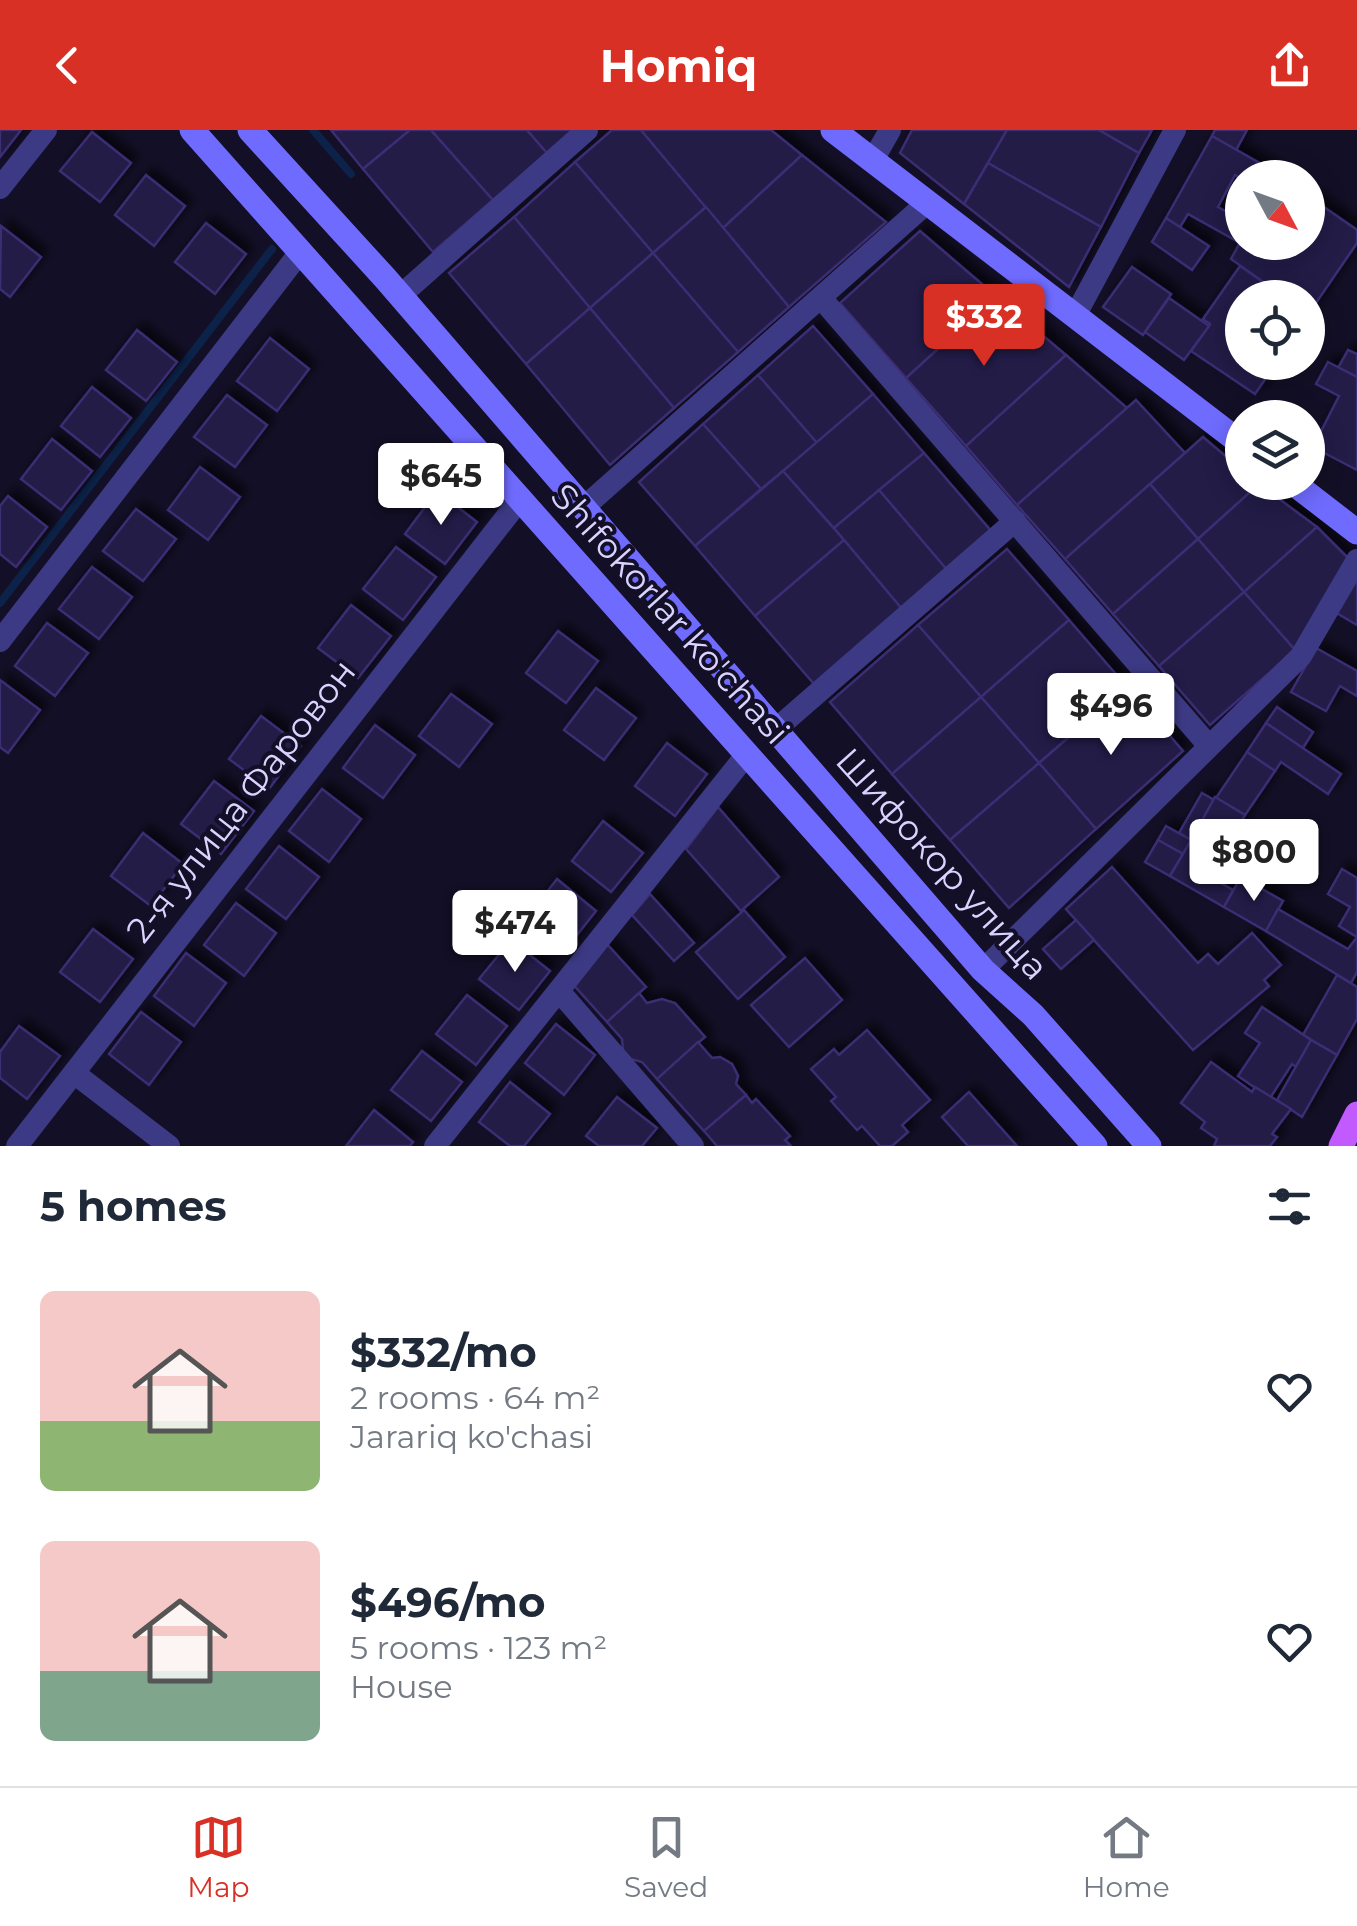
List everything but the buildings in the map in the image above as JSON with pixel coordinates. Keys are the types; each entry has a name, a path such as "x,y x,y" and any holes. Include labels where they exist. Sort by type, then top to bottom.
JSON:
{"main road":[{"name":"Shifokorlar ko'chasi","path":"192,130 1095,1146"},
{"name":"Шифокор улица","path":"250,130 392,287 983,970 1033,1016 1149,1146"},
{"path":"833,130 1225,431"},
{"path":"351,306 392,287"},
{"path":"1320,500 1354,522"},
{"path":"1341,1146 1357,1114"}],"street":[{"path":"0,188 46,130"},
{"path":"392,287 587,130"},
{"path":"873,160 890,130"},
{"path":"1075,316 1175,130"},
{"path":"582,509 928,202"},
{"path":"0,641 301,250"},
{"path":"821,298 1209,746"},
{"name":"2-я улица Фаровон","path":"17,1146 521,498"},
{"path":"775,730 1015,521"},
{"path":"983,970 1301,656 1357,560"},
{"path":"435,1146 747,754"},
{"path":"559,991 693,1146"},
{"path":"74,1074 168,1146"}],"waterway":[{"path":"313,130 351,174"},
{"path":"0,603 272,249"}]}
